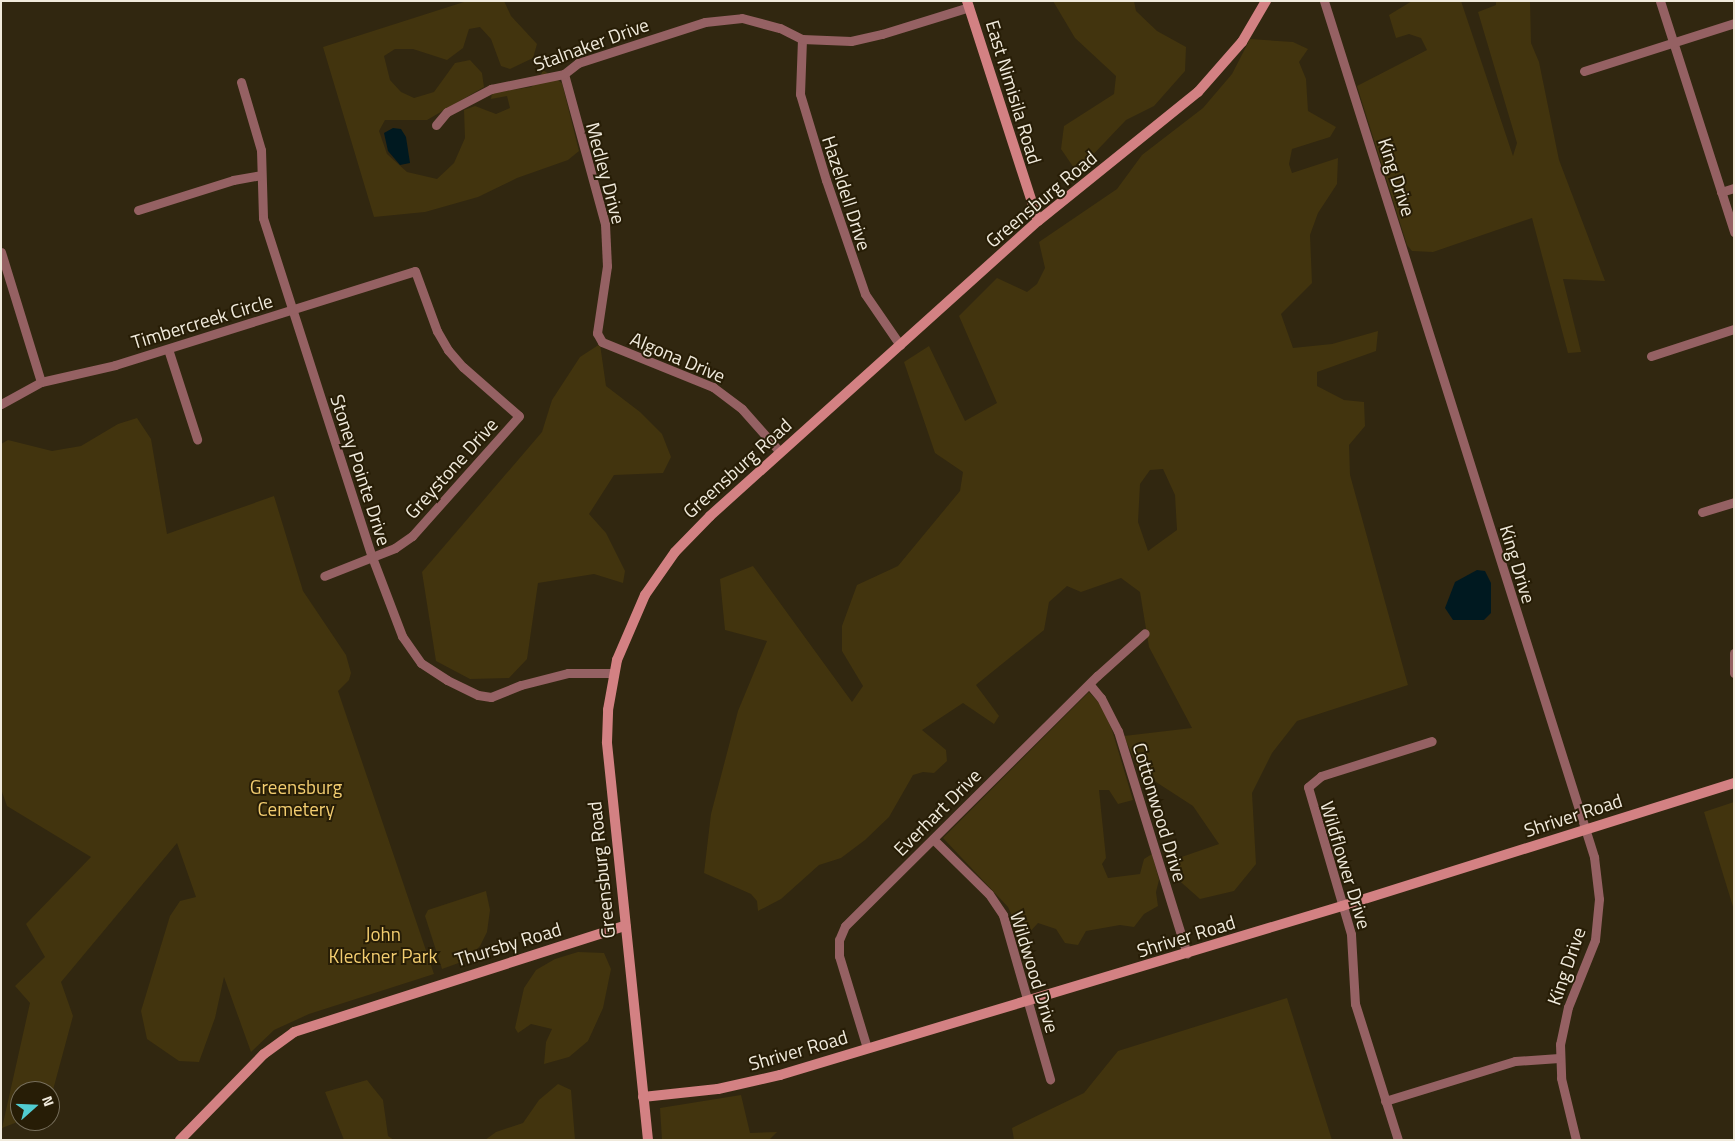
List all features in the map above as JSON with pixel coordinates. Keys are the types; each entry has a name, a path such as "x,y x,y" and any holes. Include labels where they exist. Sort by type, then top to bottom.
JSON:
{"street":[{"name":"Greensburg Road","path":"648,1140 607,742 614,673 634,615 663,567 691,534 1038,221 1198,92 1242,42 1266,1"},
{"name":"King Drive","path":"1324,1 1586,830 1598,878 1598,920 1590,957 1568,1007 1559,1058 1564,1098 1576,1140"},
{"path":"1660,1 1734,232"},
{"name":"East Nimisila Road","path":"968,4 1038,221"},
{"name":"Stalnaker Drive","path":"436,125 447,112 491,89 564,74 578,62 720,19 760,21 802,39 866,38 968,4"},
{"path":"1584,70 1734,23"},
{"name":"Hazeldell Drive","path":"802,39 800,94 826,180 865,294 900,345"},
{"name":"Medley Drive","path":"564,74 604,224 607,266 598,327 600,340"},
{"name":"Stoney Pointe Drive","path":"241,82 261,150 260,175 263,218 291,310 372,557 402,636 420,663 462,688 491,697 521,685 568,673 614,673"},
{"path":"138,210 233,180 260,175"},
{"path":"1721,192 1734,188"},
{"path":"1,252 42,382"},
{"name":"Timbercreek Circle","path":"1,404 42,382 168,349 415,271 437,331 448,350 519,416"},
{"path":"1652,356 1734,329"},
{"name":"Algona Drive","path":"600,340 615,349 713,387 738,406 780,452"},
{"path":"168,349 197,439"},
{"name":"Greystone Drive","path":"324,576 395,548 412,536 519,416"},
{"path":"1702,512 1734,502"},
{"name":"Everhart Drive","path":"867,1048 839,956 839,940 849,922 1145,633"},
{"path":"1734,653 1734,673"},
{"name":"Cottonwood Drive","path":"1090,685 1101,698 1118,731 1187,954"},
{"name":"Wildflower Drive","path":"1398,1140 1355,1004 1353,949 1308,794 1311,782 1320,776 1432,741"},
{"name":"Shriver Road","path":"644,1097 734,1086 867,1048 1187,954 1734,783"},
{"name":"Wildwood Drive","path":"933,839 997,904 1006,923 1050,1080"},
{"name":"Thursby Road","path":"180,1140 264,1054 294,1032 625,926"},
{"path":"1386,1101 1515,1061 1559,1058"}],"green space":[{"path":"467,1 504,1 511,16 537,44 533,58 510,69 501,66 491,39 480,27 469,29 463,48 447,60 413,49 395,49 384,56 390,80 401,92 414,98 434,92 455,63 470,60 482,73 484,87 427,120 385,120 379,131 387,154 407,172 437,179 454,163 465,138 464,110 475,106 496,114 510,108 507,96 491,99 492,93 531,87 538,82 543,70 562,83 579,151 568,160 517,178 478,197 425,212 374,217 323,47"},
{"path":"1053,1 1134,1 1136,11 1157,31 1186,47 1185,71 1154,106 1126,120 1086,162 1074,168 1061,149 1064,126 1114,94 1116,76 1075,38"},
{"path":"1412,1 1461,1 1513,156 1517,143 1478,12 1496,5 1496,1 1530,1 1531,43 1539,62 1559,160 1605,281 1563,279 1581,352 1568,353 1532,218 1433,252 1412,251 1407,245 1357,86 1427,50 1421,38 1409,34 1396,38 1389,15"},
{"path":"1250,39 1293,42 1308,49 1299,62 1306,79 1308,111 1336,127 1330,137 1292,149 1289,164 1292,173 1338,158 1337,184 1318,213 1310,235 1312,283 1281,314 1293,348 1332,344 1378,331 1376,351 1317,372 1317,386 1344,400 1364,402 1365,426 1349,445 1350,475 1408,685 1297,721 1272,753 1252,793 1256,864 1234,891 1200,899 1174,876 1170,861 1219,844 1193,806 1139,771 1124,736 1192,728 1149,647 1140,592 1121,578 1081,592 1067,586 1049,602 1044,630 976,685 999,716 994,724 963,703 922,730 946,750 947,761 934,773 923,772 913,775 889,817 865,840 841,858 819,865 781,899 758,911 757,901 751,894 704,873 711,814 738,711 767,641 725,630 720,579 753,566 852,702 863,686 842,651 842,626 857,585 898,566 960,491 963,472 935,453 904,362 929,346 965,421 997,403 959,316 997,278 1027,292 1037,284 1045,268 1039,242 1117,189 1142,155 1203,108 1232,74","holes":["1163,469 1175,495 1177,530 1148,551 1138,522 1140,484 1150,470"]},
{"path":"600,344 606,386 640,412 662,434 671,457 663,473 614,475 589,514 606,533 625,571 623,583 594,574 538,583 527,659 509,678 470,679 436,661 422,572 542,432 552,400 580,357"},
{"path":"137,418 151,439 167,534 274,496 303,591 346,655 351,673 349,680 338,691 434,974 309,1014 274,1030 251,1052 224,977 215,1018 199,1062 179,1061 147,1039 141,1011 170,916 180,901 196,897 177,843 61,982 73,1016 55,1081 13,1081 30,1003 15,986 45,957 26,924 91,857 7,806 1,789 1,444 8,440 52,451 81,446 118,424"},
{"path":"1089,692 1101,705 1112,730 1133,800 1118,804 1109,790 1099,790 1106,858 1102,864 1108,878 1140,874 1144,859 1152,854 1159,880 1156,892 1158,906 1144,914 1134,927 1120,925 1086,931 1078,945 1065,943 1056,929 1038,923 1027,935 1020,934 1008,907 943,838"},
{"path":"1734,802 1734,910 1704,812"},
{"path":"486,891 490,910 487,932 480,946 467,960 442,969 425,916 428,910"},
{"path":"578,952 604,953 611,969 603,1008 588,1041 569,1057 544,1064 546,1042 552,1029 531,1024 518,1033 515,1028 524,988 536,970 555,959"},
{"path":"1287,998 1332,1140 1014,1140 1012,1128 1084,1093 1118,1051"},
{"path":"367,1080 383,1100 388,1136 394,1140 344,1140 325,1092"},
{"path":"558,1084 571,1090 575,1140 485,1140 496,1132 523,1123 539,1100"},
{"path":"10,1092 10,1125 2,1128"},
{"path":"741,1095 750,1133 777,1132 769,1140 662,1140 660,1108"}],"water":[{"path":"393,128 401,129 406,137 410,163 400,165 388,151 384,133"},
{"path":"1477,570 1485,571 1491,583 1491,613 1484,620 1453,620 1445,608 1455,582"}],"park label":[{"name":"Greensburg Cemetery","path":"296,798"},
{"name":"John Kleckner Park","path":"383,945"}]}
